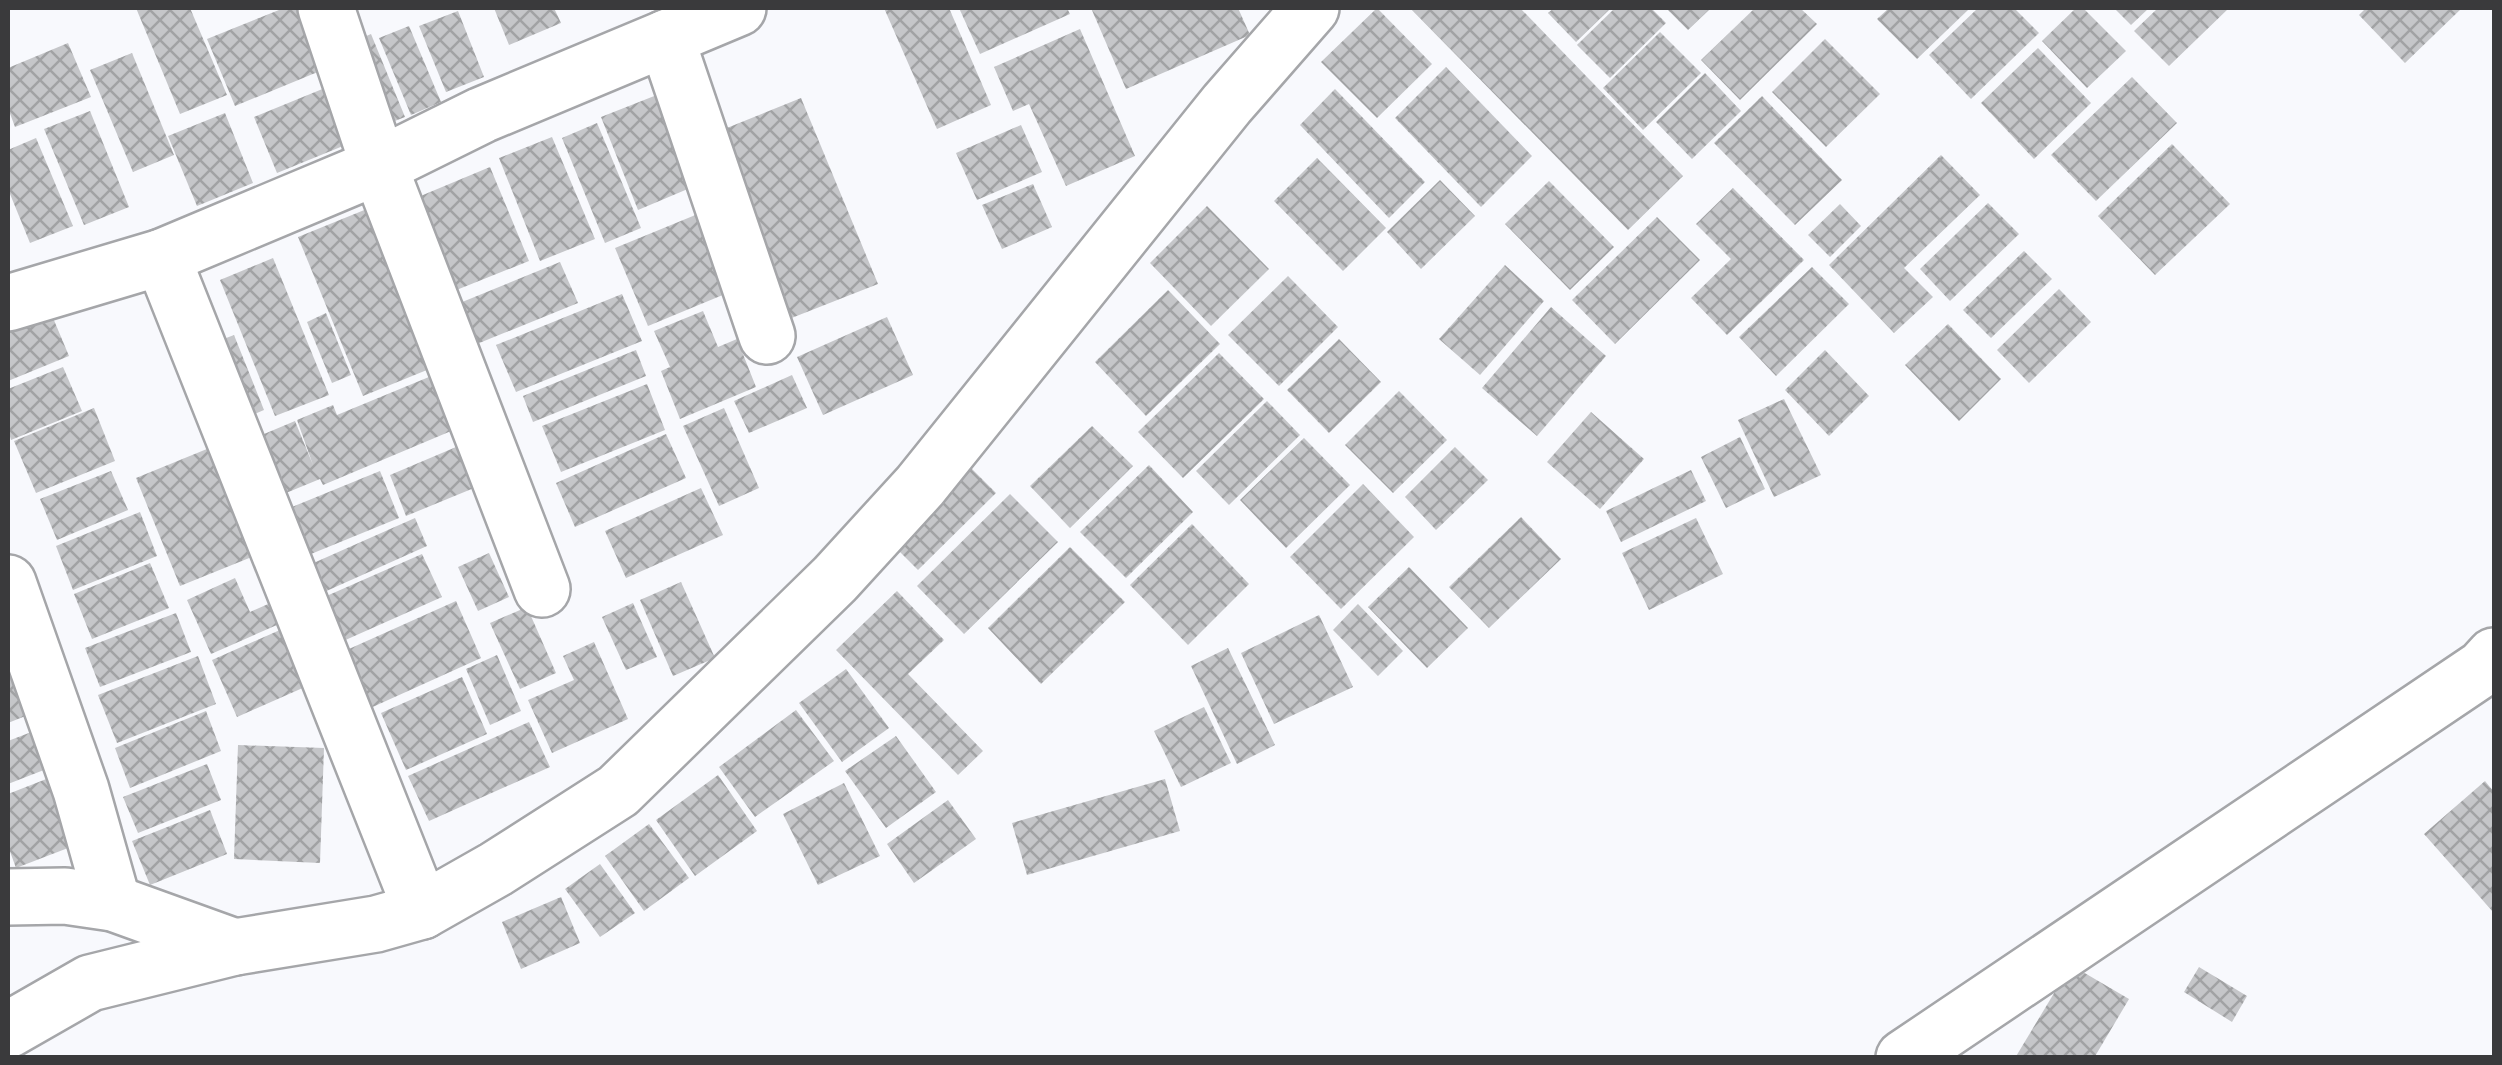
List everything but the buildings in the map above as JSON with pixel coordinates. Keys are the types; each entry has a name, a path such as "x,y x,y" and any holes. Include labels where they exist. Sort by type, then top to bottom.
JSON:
{"street":[{"path":"326,8 379,166 542,589"},
{"path":"8,303 162,257 379,166 482,115 738,8"},
{"path":"9,1028 90,984 235,947 376,924 422,911 618,791 835,579 920,486 1203,134 1311,8"},
{"path":"666,38 766,336"},
{"path":"162,257 422,911"},
{"path":"8,583 81,790 113,903"},
{"path":"1904,1058 2483,668 2494,656"},
{"path":"8,897 65,896 113,903 235,947"}]}
